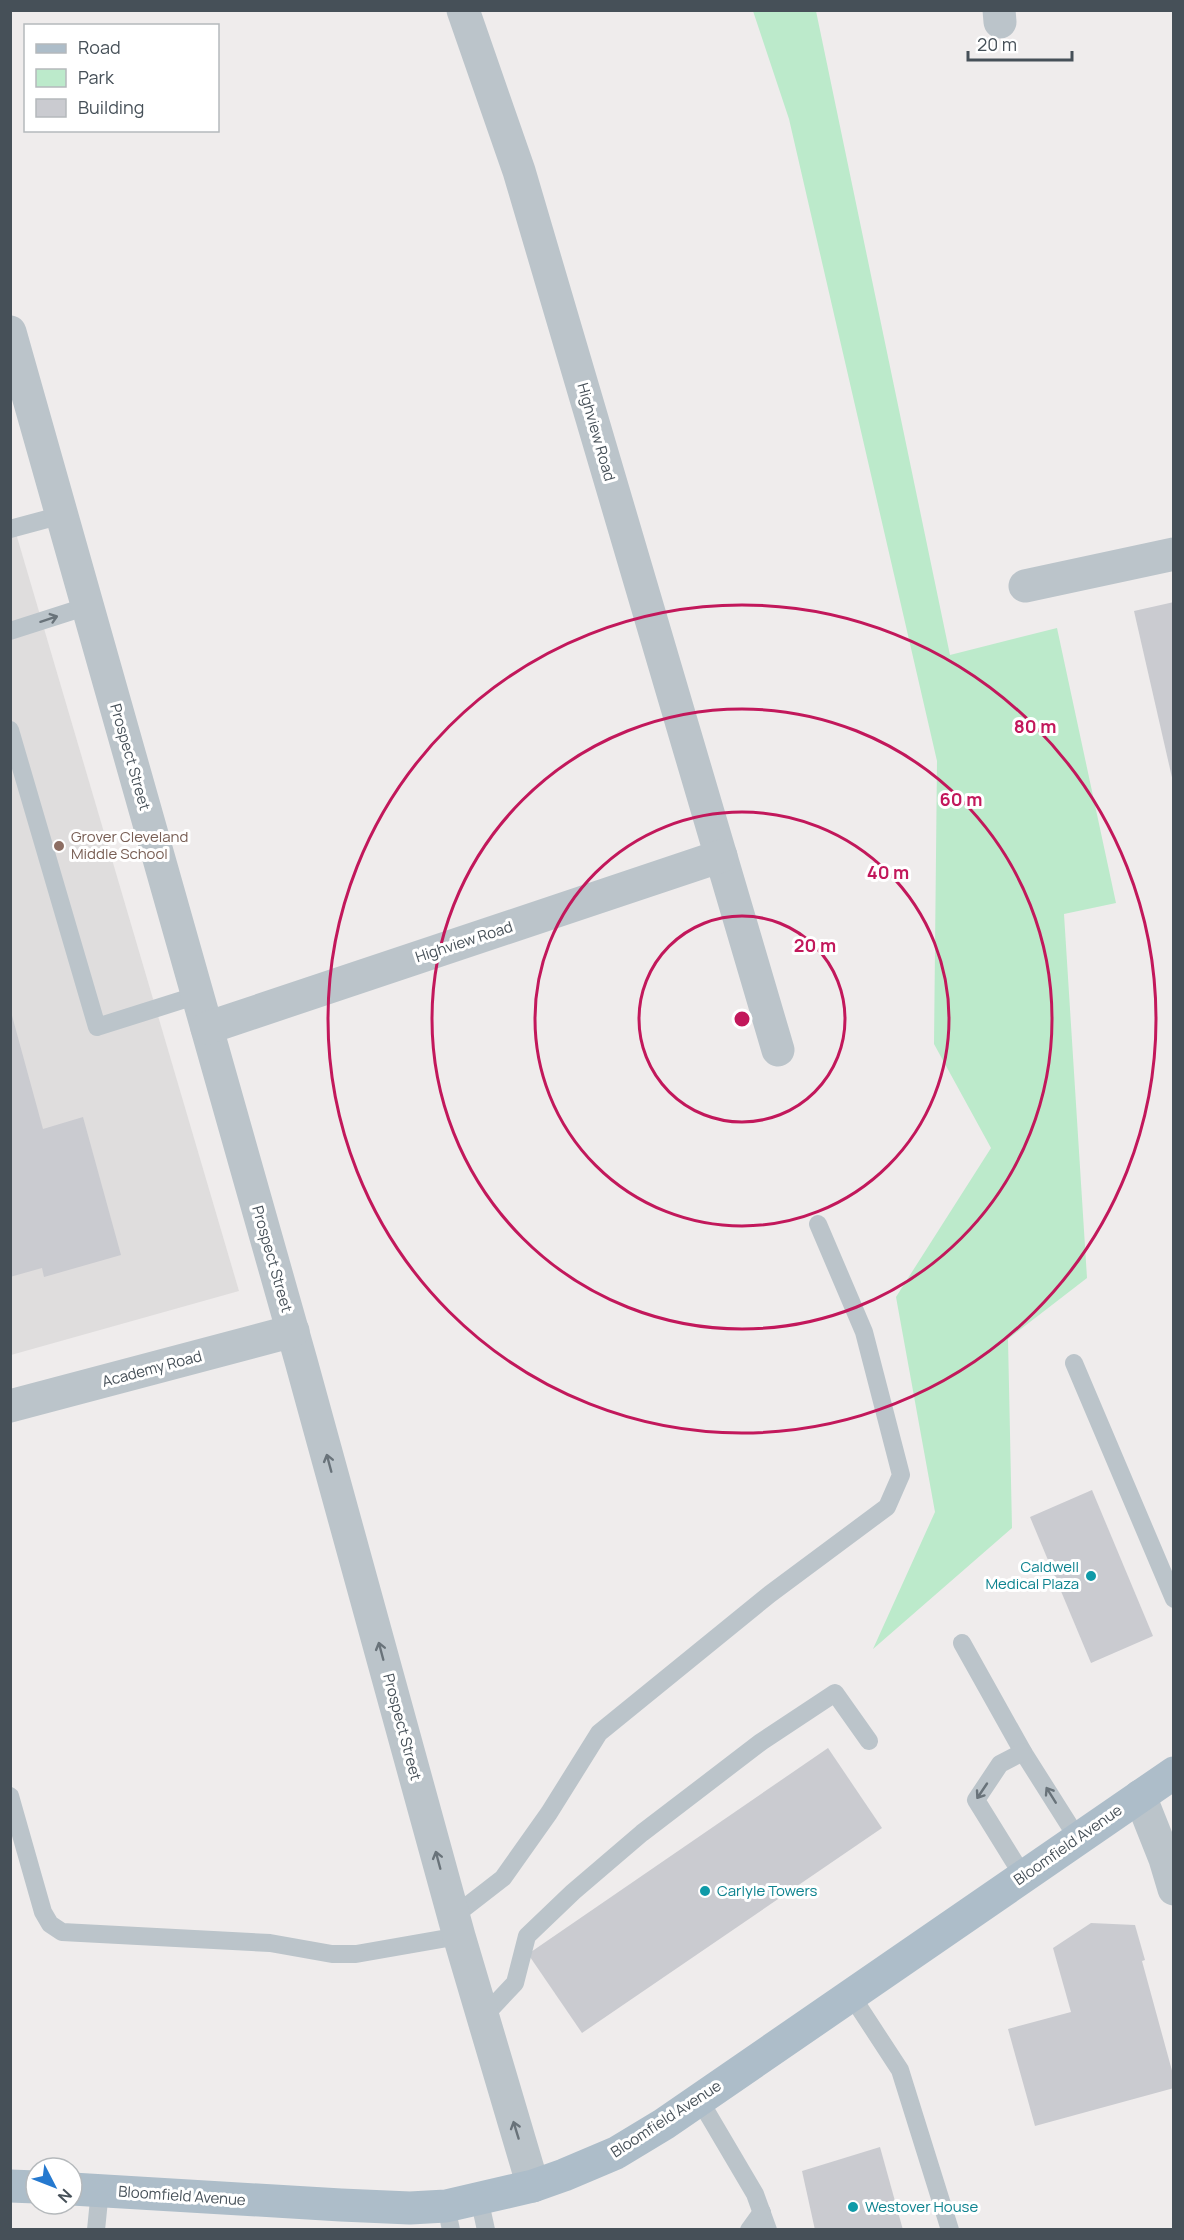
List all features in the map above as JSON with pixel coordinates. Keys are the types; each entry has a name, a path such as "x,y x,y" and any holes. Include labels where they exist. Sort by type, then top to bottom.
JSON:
{"main road":[{"name":"Bloomfield Avenue","path":"86,2190 410,2208 448,2218 479,2198 533,2186 616,2153 699,2099 1173,1773"}],"street":[{"name":"Highview Road","path":"463,10 519,171 778,1050"},
{"name":"Prospect Street","path":"10,332 198,995 456,1926 533,2186"},
{"path":"1026,586 1173,554"},
{"name":"Highview Road","path":"207,1028 721,856"},
{"name":"Academy Road","path":"10,1406 292,1331"},
{"path":"1140,1796 1165,1859 1173,1889"}],"lane":[{"path":"10,529 62,515"},
{"path":"10,631 88,606"},
{"path":"10,730 97,1027 198,995"},
{"path":"10,1796 43,1912 50,1924 62,1932 270,1943 332,1954 356,1954 456,1926 503,1878 549,1813 599,1733 770,1594 887,1507 901,1475 864,1332 818,1224"},
{"path":"1074,1363 1173,1599"},
{"path":"962,1644 1023,1752 1078,1839"},
{"path":"483,2017 515,1983 527,1936 573,1892 642,1833 761,1742 836,1693 869,1741"},
{"path":"1023,1752 1000,1764 976,1800 1023,1876"},
{"path":"851,1995 900,2070 950,2229"},
{"path":"699,2099 755,2194 768,2229"},
{"path":"86,2190 96,2229"},
{"path":"479,2198 486,2229"},
{"path":"749,2229 762,2212"}],"shaded area":[{"name":"Grover Cleveland Middle School","path":"10,513 239,1291 11,1355 10,1355"}],"green space":[{"path":"753,11 816,11 950,655 1057,628 1116,903 1064,914 1087,1278 1008,1339 1012,1528 873,1649 935,1512 896,1297 991,1148 934,1044 937,761 789,119"}],"building":[{"path":"1174,602 1174,782 1173,782 1134,611"},
{"path":"11,1012 43,1129 83,1117 121,1255 44,1277 42,1268 10,1277"},
{"name":"Caldwell Medical Plaza","path":"1092,1490 1153,1636 1091,1663 1030,1517"},
{"name":"Carlyle Towers","path":"828,1748 882,1828 582,2033 528,1954"},
{"path":"1091,1923 1135,1925 1145,1960 1142,1961 1174,2078 1174,2088 1035,2126 1008,2029 1071,2012 1053,1948"},
{"name":"Westover House","path":"880,2147 903,2230 815,2230 802,2171"}],"place":[{"name":"Grover Cleveland Middle School","path":"59,846"},
{"name":"Caldwell Medical Plaza","path":"1091,1576"},
{"name":"Carlyle Towers","path":"705,1891"},
{"name":"Westover House","path":"853,2207"}]}
